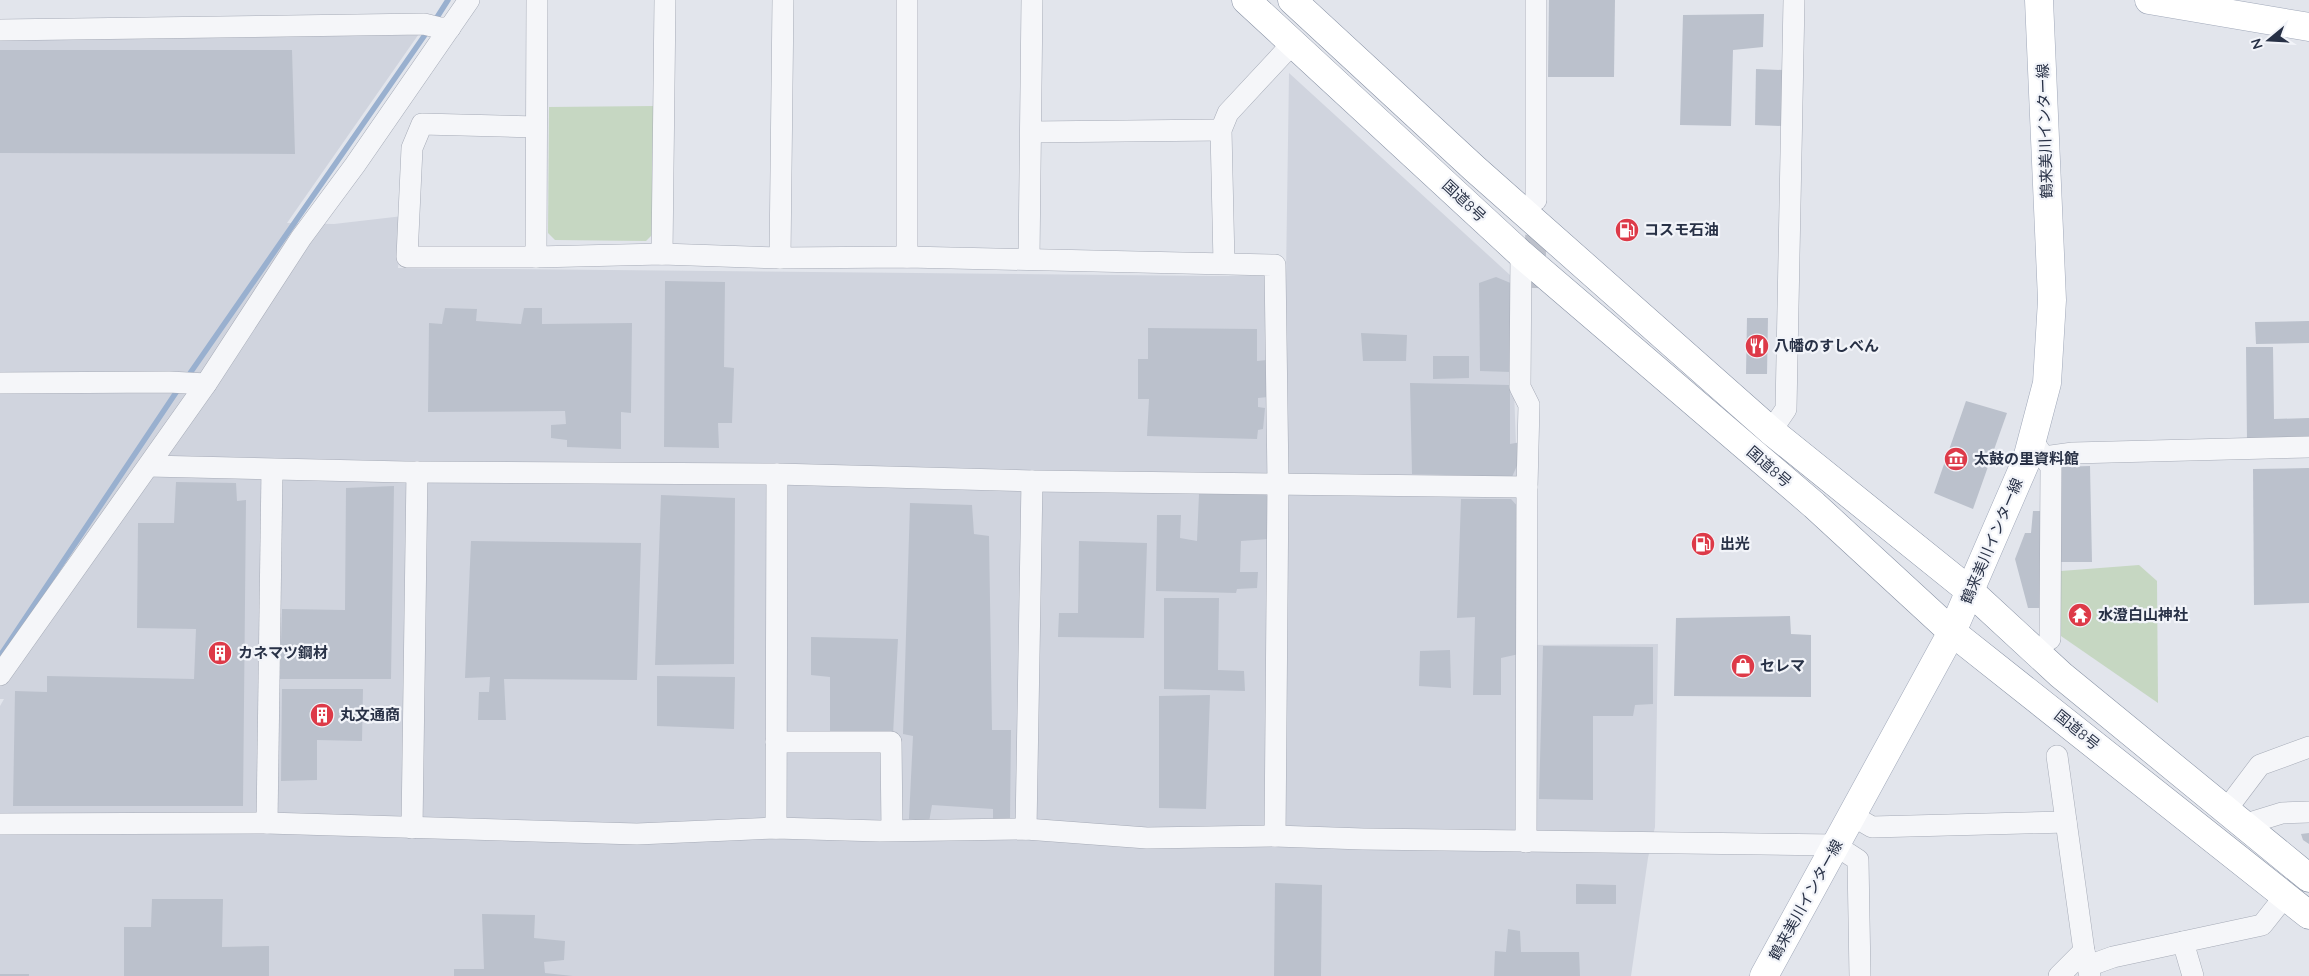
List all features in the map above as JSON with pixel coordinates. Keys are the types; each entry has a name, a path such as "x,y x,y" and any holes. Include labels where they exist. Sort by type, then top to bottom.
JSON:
{"main road":[{"name":"国道8号","path":"1246,0 1521,254 1814,505 1952,632 2309,915"},
{"name":"国道8号","path":"1292,0 1475,169 1771,431 1971,592 2061,675 2309,878"},
{"name":"鶴来美川インター線","path":"1764,976 1952,632 2010,502 2038,449 2047,384 2052,300 2039,0"},
{"path":"2149,0 2309,27"}],"street":[{"path":"0,675 148,466 199,383 355,165 438,27 469,0"},
{"path":"536,257 537,0"},
{"path":"662,254 665,0"},
{"path":"780,258 783,0"},
{"path":"907,0 907,257"},
{"path":"1029,259 1032,0"},
{"path":"1536,0 1536,200"},
{"path":"1771,431 1786,408 1794,0"},
{"path":"0,30 438,27"},
{"path":"1224,263 1221,130 1228,113 1293,43"},
{"path":"536,127 422,124 412,148 407,257 536,257 662,254 780,258 907,257 1275,265 1278,482 1275,836"},
{"path":"1031,132 1221,130"},
{"path":"1521,254 1520,387 1530,405"},
{"path":"1526,842 1527,487 1530,405 1534,371 1535,288"},
{"path":"0,383 199,383"},
{"path":"2038,449 2073,453 2309,447"},
{"path":"2038,449 2051,467 2050,639"},
{"path":"148,466 272,470 777,474 1032,481 1278,482 1527,487"},
{"path":"267,823 272,470"},
{"path":"412,828 417,472"},
{"path":"776,828 777,474"},
{"path":"1026,829 1032,481"},
{"path":"776,742 891,742 892,830"},
{"path":"2235,818 2260,765 2309,747"},
{"path":"2057,756 2088,964"},
{"path":"2235,818 2309,812"},
{"path":"1853,816 1872,827 2066,822"},
{"path":"0,824 267,823 637,834 776,828 892,830 1026,829 1147,838 1275,836 1526,842 1835,845 1858,860 1860,976"},
{"path":"2059,976 2088,964 2113,957 2262,925 2285,896"},
{"path":"2183,942 2193,976"}],"shaded area":[{"path":"423,28 287,223 334,224 403,216 398,268 1213,276 1286,275 1289,73 1510,275 1523,645 1658,644 1655,827 1648,858 1631,976 0,976 0,706 4,699 0,699 0,36"}],"green space":[{"path":"654,106 654,233 646,241 555,240 548,233 549,107"},
{"path":"2139,565 2157,581 2158,703 2061,636 2061,571"}],"building":[{"path":"1549,0 1615,0 1614,77 1548,77"},
{"path":"1764,14 1763,47 1733,50 1731,126 1680,125 1683,15"},
{"path":"0,50 292,50 295,154 0,153"},
{"path":"1756,69 1783,70 1782,126 1755,125"},
{"path":"1496,277 1513,284 1511,372 1480,371 1479,283"},
{"path":"665,281 725,282 724,367 734,368 732,423 718,423 719,448 664,447"},
{"path":"445,308 477,309 476,321 521,324 524,308 542,308 542,324 632,323 631,413 621,412 621,449 567,447 567,440 551,438 551,425 566,424 565,411 428,412 429,323 442,324"},
{"name":"八幡のすしべん","path":"1747,318 1768,318 1767,374 1746,374"},
{"path":"2309,321 2309,343 2256,344 2255,322"},
{"path":"1148,328 1257,329 1257,361 1267,360 1268,397 1258,398 1258,407 1265,408 1263,429 1258,430 1257,439 1147,436 1149,399 1138,399 1138,359 1148,359"},
{"path":"1361,333 1407,335 1406,361 1363,361"},
{"path":"2246,347 2273,347 2274,419 2309,418 2309,442 2247,441"},
{"path":"1433,356 1469,356 1469,378 1433,379"},
{"path":"1410,383 1510,385 1510,444 1521,442 1519,461 1512,477 1412,474"},
{"path":"1966,401 2007,413 1973,509 1934,493"},
{"path":"2090,466 2092,562 2061,562 2058,467"},
{"path":"2309,468 2309,603 2254,605 2253,469"},
{"name":"カネマツ鋼材","path":"176,482 236,483 237,501 246,500 243,806 13,806 15,691 47,692 47,676 194,679 196,629 137,628 138,523 174,523"},
{"path":"394,486 391,679 280,679 282,609 345,610 346,488"},
{"path":"1264,492 1270,500 1269,539 1241,541 1240,572 1258,572 1257,588 1237,589 1236,593 1156,591 1157,515 1181,515 1180,538 1197,541 1199,494"},
{"path":"661,495 735,498 734,664 655,665"},
{"path":"1461,499 1511,499 1519,508 1519,654 1501,658 1501,695 1473,695 1475,617 1457,618"},
{"path":"910,503 972,505 974,534 989,536 992,730 1011,730 1010,819 993,820 993,809 932,805 929,822 909,819 913,736 903,734"},
{"path":"2033,511 2043,511 2044,608 2028,608 2015,559 2025,533 2031,533"},
{"path":"471,541 641,543 637,680 504,679 506,720 478,720 479,692 489,692 490,677 465,678"},
{"path":"1079,541 1147,543 1144,638 1058,637 1059,613 1078,613"},
{"path":"1164,598 1219,598 1218,670 1244,671 1245,691 1164,689"},
{"name":"セレマ","path":"1790,616 1791,634 1811,635 1811,697 1674,696 1676,618"},
{"path":"811,637 898,639 893,735 830,734 830,677 811,675"},
{"path":"1543,646 1653,647 1653,704 1635,705 1633,716 1593,716 1593,800 1539,799"},
{"path":"1450,650 1451,688 1419,686 1420,651"},
{"path":"657,676 735,677 734,729 657,726"},
{"name":"丸文通商","path":"282,689 363,689 362,741 317,740 317,780 281,781"},
{"path":"1210,695 1206,809 1159,808 1159,696"},
{"path":"2309,833 2309,844 2303,840 2301,834"},
{"path":"1275,883 1322,885 1321,976 1274,976"},
{"path":"1576,884 1616,885 1616,904 1576,904"},
{"path":"152,899 223,899 222,947 269,946 269,976 124,976 124,927 151,927"},
{"path":"482,914 535,915 534,938 565,941 564,960 544,962 545,973 573,976 454,976 454,969 484,969"},
{"path":"1508,929 1520,931 1521,952 1579,952 1580,976 1494,976 1495,951 1506,952"},
{"path":"0,974 29,974 29,976 0,976"}],"waterway":[{"path":"434,22 448,0"},
{"path":"186,379 429,29"},
{"path":"0,656 179,388"}],"tunnel":[{"path":"1535,288 1536,213"}],"place":[{"name":"コスモ石油","path":"1627,230"},
{"name":"八幡のすしべん","path":"1757,346"},
{"name":"太鼓の里資料館","path":"1956,459"},
{"name":"出光","path":"1703,544"},
{"name":"水澄白山神社","path":"2080,615"},
{"name":"カネマツ鋼材","path":"220,653"},
{"name":"セレマ","path":"1743,666"},
{"name":"丸文通商","path":"322,715"}]}
